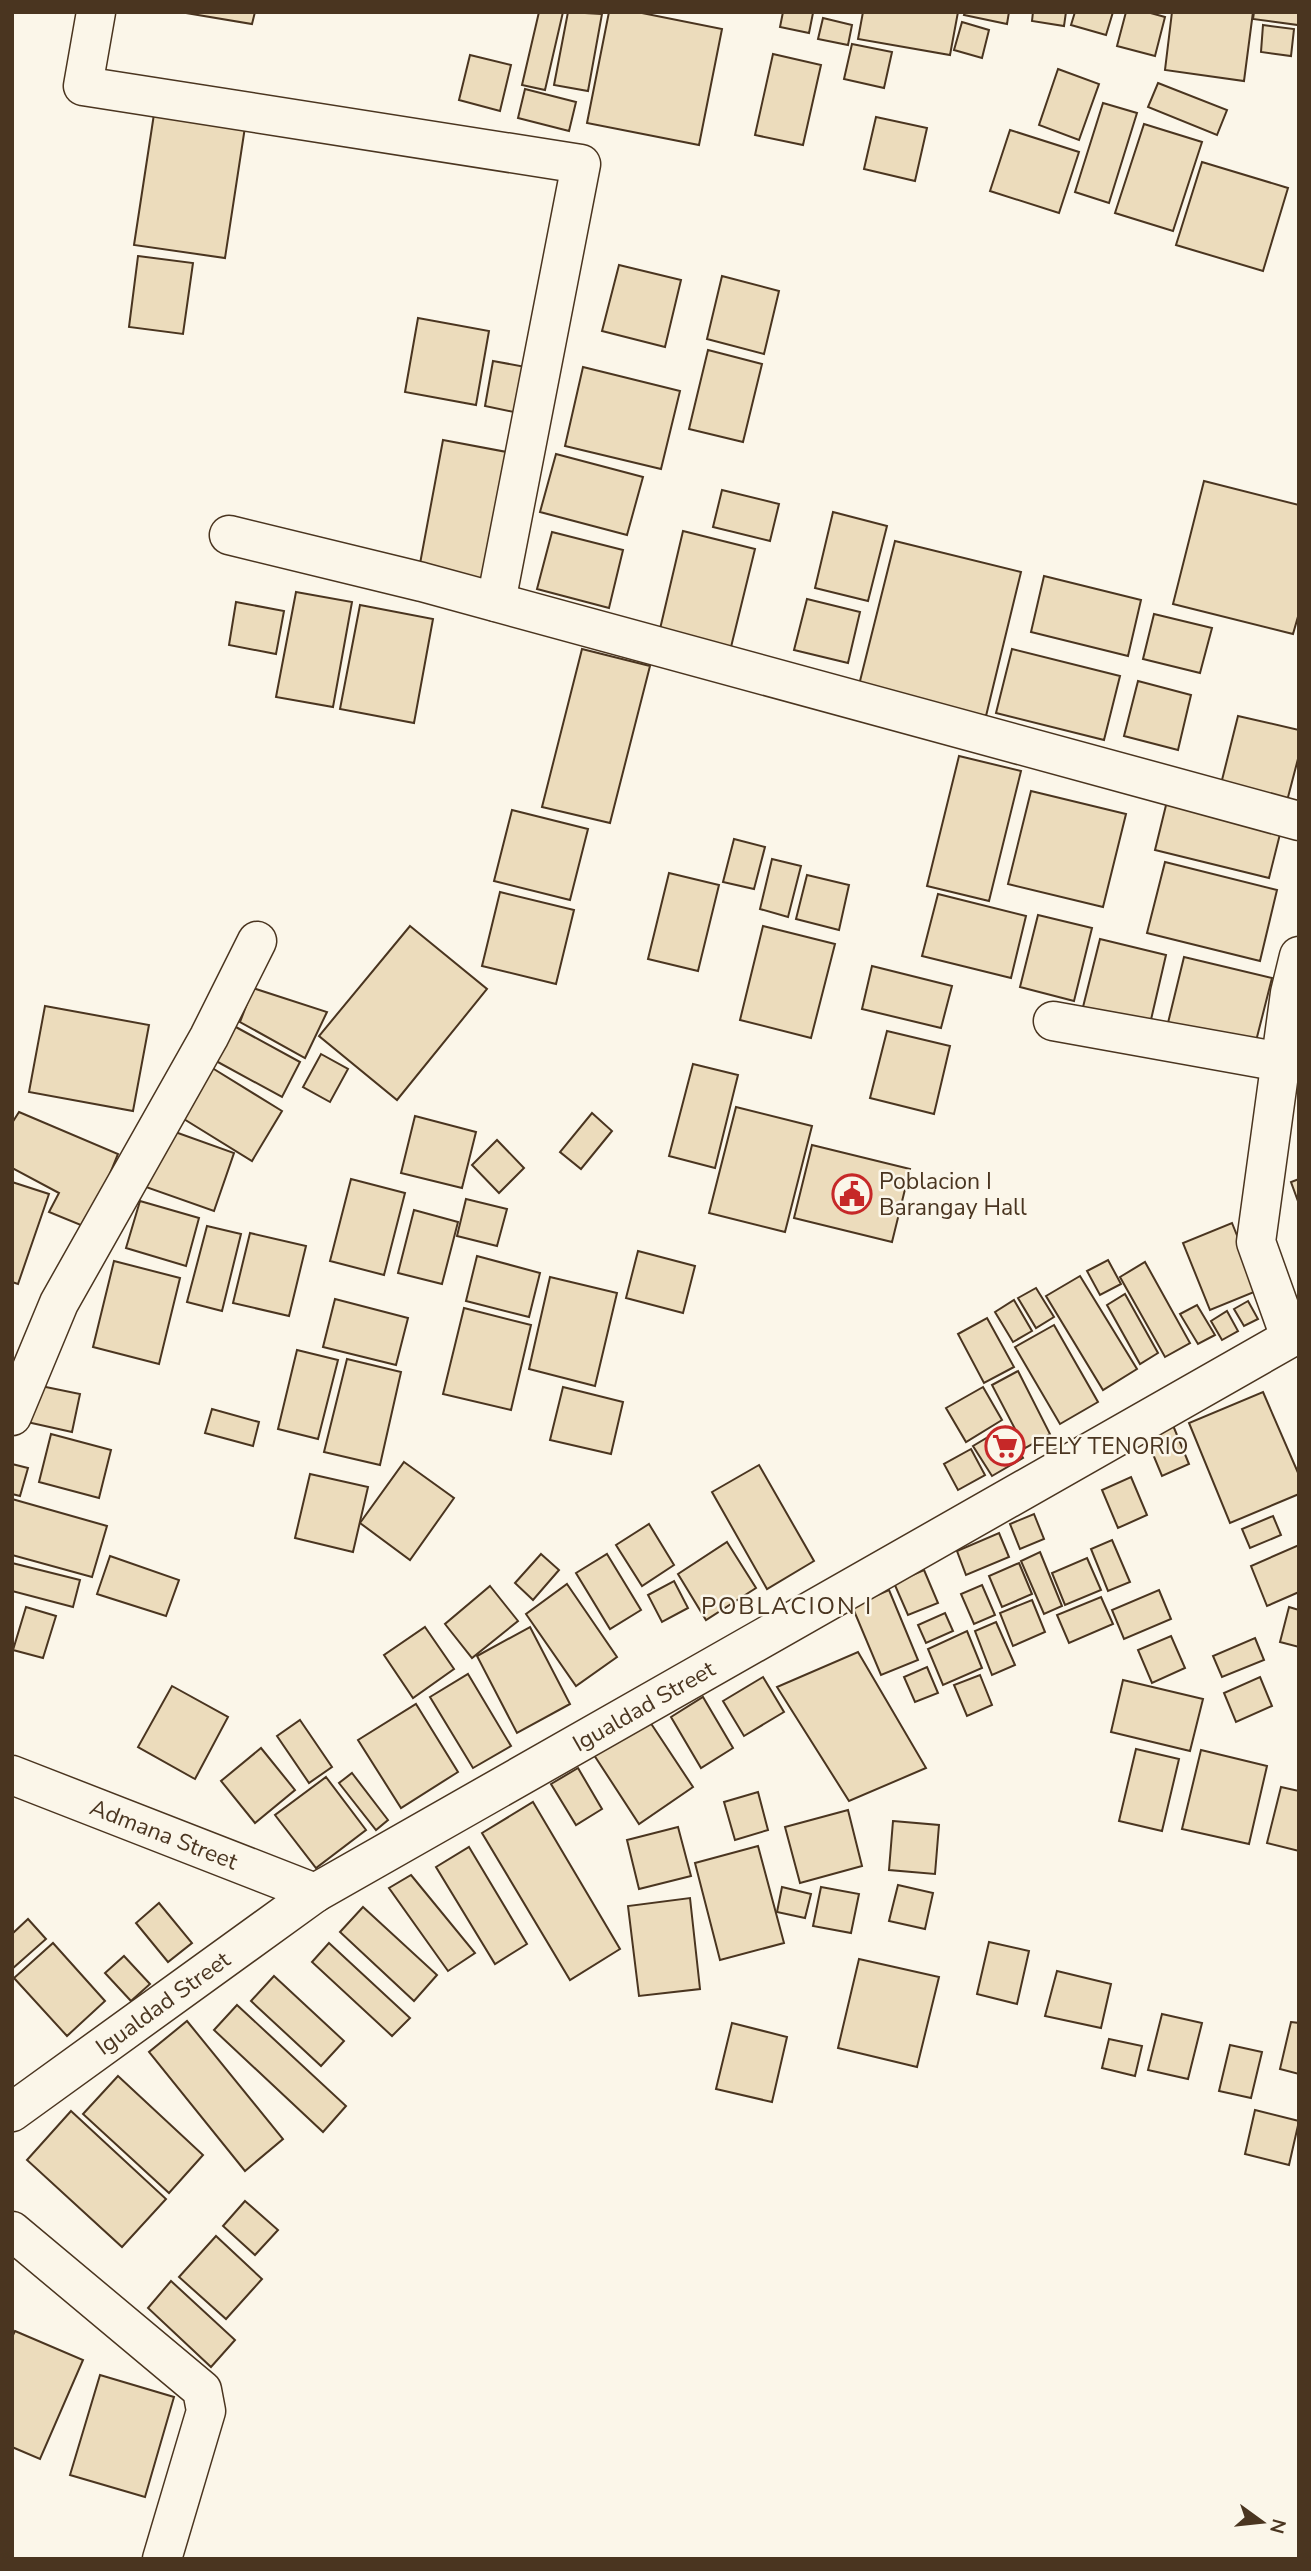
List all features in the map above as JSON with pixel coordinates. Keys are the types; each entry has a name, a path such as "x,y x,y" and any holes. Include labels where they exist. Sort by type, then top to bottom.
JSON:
{"street":[{"path":"96,12 83,86 581,163 496,602"},
{"path":"229,535 496,602 1299,821"},
{"path":"12,1416 59,1303 209,1037 257,941"},
{"path":"1294,1335 1255,1242 1290,993 1299,956"},
{"path":"1053,1021 1281,1062"},
{"name":"Igualdad Street","path":"12,2112 315,1893 1294,1335"},
{"name":"Admana Street","path":"12,1775 315,1893"},
{"path":"12,2231 202,2390 206,2411 162,2559"}],"building":[{"path":"180,12 255,12 252,24"},
{"path":"539,12 563,12 545,90 522,85"},
{"path":"568,12 602,14 588,91 554,85"},
{"path":"609,12 637,12 722,29 699,145 587,123"},
{"path":"783,12 813,13 809,33 780,27"},
{"path":"863,12 958,12 950,55 858,39"},
{"path":"965,12 1009,12 1007,24 964,15"},
{"path":"1033,12 1066,12 1064,26 1032,21"},
{"path":"1075,12 1113,12 1106,35 1071,25"},
{"path":"1126,12 1147,12 1165,17 1155,56 1117,46"},
{"path":"1172,12 1253,12 1244,81 1165,70"},
{"path":"1254,12 1299,12 1298,25 1253,19"},
{"path":"823,18 852,25 848,45 818,39"},
{"path":"962,22 989,30 982,58 954,50"},
{"path":"1263,25 1294,29 1291,56 1261,52"},
{"path":"852,44 892,52 884,88 844,79"},
{"path":"773,54 821,65 803,145 755,135"},
{"path":"470,55 511,65 500,111 459,100"},
{"path":"1058,69 1099,84 1079,140 1039,125"},
{"path":"1158,83 1227,110 1217,135 1148,107"},
{"path":"525,89 576,102 569,131 518,118"},
{"path":"1103,103 1137,113 1109,203 1075,192"},
{"path":"154,114 245,127 225,258 134,245"},
{"path":"876,117 927,128 915,181 864,169"},
{"path":"1144,124 1202,142 1173,231 1115,213"},
{"path":"1010,130 1079,152 1059,213 990,191"},
{"path":"1202,162 1288,188 1263,271 1176,245"},
{"path":"138,256 193,263 183,334 129,327"},
{"path":"619,265 681,280 665,347 602,331"},
{"path":"722,276 779,291 764,354 707,339"},
{"path":"418,318 489,331 476,405 405,392"},
{"path":"708,350 762,364 743,442 689,429"},
{"path":"493,361 531,368 523,414 485,406"},
{"path":"583,367 680,391 661,469 565,446"},
{"path":"443,440 512,453 488,581 419,569"},
{"path":"556,454 643,477 627,535 540,512"},
{"path":"1204,481 1299,505 1299,613 1293,634 1173,604"},
{"path":"722,490 779,504 770,541 713,527"},
{"path":"833,512 887,526 868,601 815,588"},
{"path":"683,531 755,549 731,647 660,629"},
{"path":"552,532 623,550 609,608 537,589"},
{"path":"895,541 1021,572 986,716 859,685"},
{"path":"1044,576 1141,600 1128,656 1031,632"},
{"path":"296,592 352,602 333,707 276,697"},
{"path":"807,599 860,612 848,663 794,650"},
{"path":"236,602 284,611 276,654 229,645"},
{"path":"360,605 433,619 414,723 340,709"},
{"path":"1154,614 1212,628 1200,673 1143,659"},
{"path":"582,649 650,666 610,823 542,807"},
{"path":"1012,649 1120,676 1104,740 996,713"},
{"path":"1138,681 1191,695 1178,750 1124,736"},
{"path":"1238,716 1299,730 1299,755 1287,801 1221,784"},
{"path":"959,756 1021,771 989,901 927,886"},
{"path":"1031,791 1126,814 1103,907 1008,884"},
{"path":"1169,793 1283,822 1269,878 1155,850"},
{"path":"512,810 588,829 570,900 494,881"},
{"path":"734,839 765,847 754,889 723,882"},
{"path":"772,859 801,866 788,917 760,909"},
{"path":"1165,862 1277,890 1260,961 1147,933"},
{"path":"669,873 719,885 698,971 648,959"},
{"path":"807,875 849,885 839,930 796,919"},
{"path":"500,892 574,910 556,984 482,966"},
{"path":"938,894 1026,916 1011,978 922,956"},
{"path":"1038,915 1092,928 1074,1001 1020,987"},
{"path":"410,926 487,989 397,1100 319,1036"},
{"path":"763,926 835,944 811,1038 740,1020"},
{"path":"1100,939 1166,955 1150,1024 1083,1007"},
{"path":"1184,957 1272,978 1254,1049 1167,1027"},
{"path":"872,966 952,986 941,1028 862,1009"},
{"path":"253,988 327,1012 305,1058 240,1022"},
{"path":"45,1006 149,1025 133,1111 29,1092"},
{"path":"234,1026 300,1062 282,1097 216,1061"},
{"path":"887,1031 950,1046 934,1114 870,1098"},
{"path":"321,1054 348,1069 330,1102 303,1087"},
{"path":"693,1064 738,1075 715,1168 669,1156"},
{"path":"209,1066 282,1111 252,1161 179,1116"},
{"path":"736,1107 812,1126 785,1232 709,1213"},
{"path":"19,1112 118,1154 88,1228 49,1212 59,1193 12,1168 12,1123"},
{"path":"592,1113 612,1131 581,1169 560,1152"},
{"path":"415,1116 476,1132 462,1188 401,1173"},
{"path":"164,1128 234,1153 214,1211 143,1186"},
{"path":"497,1140 524,1168 499,1193 472,1165"},
{"name":"Poblacion I Barangay Hall","path":"812,1145 910,1169 892,1242 794,1218"},
{"path":"351,1179 405,1193 384,1275 330,1261"},
{"path":"1299,1179 1299,1204 1291,1182"},
{"path":"12,1182 49,1194 18,1284 12,1282"},
{"path":"466,1199 507,1209 497,1246 457,1236"},
{"path":"140,1201 199,1218 186,1266 126,1248"},
{"path":"414,1210 458,1222 442,1284 398,1273"},
{"path":"1232,1223 1259,1290 1210,1310 1183,1243"},
{"path":"207,1226 241,1234 222,1311 187,1302"},
{"path":"250,1233 306,1246 289,1316 233,1303"},
{"path":"638,1251 695,1266 683,1313 626,1298"},
{"path":"477,1256 540,1273 529,1317 466,1301"},
{"path":"1108,1260 1121,1284 1100,1295 1087,1271"},
{"path":"114,1261 180,1278 159,1364 93,1347"},
{"path":"1145,1262 1190,1343 1165,1357 1120,1277"},
{"path":"1080,1276 1137,1369 1103,1390 1046,1296"},
{"path":"550,1277 617,1293 595,1386 529,1369"},
{"path":"1036,1288 1054,1317 1036,1328 1018,1298"},
{"path":"1125,1294 1158,1353 1140,1364 1107,1305"},
{"path":"335,1299 408,1318 396,1365 323,1347"},
{"path":"1014,1300 1032,1331 1013,1342 995,1312"},
{"path":"1248,1301 1258,1319 1244,1326 1234,1309"},
{"path":"1197,1305 1215,1335 1198,1344 1180,1314"},
{"path":"464,1308 531,1325 511,1410 443,1394"},
{"path":"1227,1311 1238,1331 1222,1340 1211,1321"},
{"path":"987,1318 1014,1367 984,1383 958,1334"},
{"path":"1054,1325 1098,1402 1060,1424 1015,1347"},
{"path":"297,1350 338,1360 318,1439 278,1429"},
{"path":"347,1359 401,1372 380,1465 324,1452"},
{"path":"1018,1371 1050,1434 1025,1448 992,1385"},
{"path":"36,1385 80,1394 72,1432 27,1422"},
{"path":"563,1387 623,1402 611,1454 550,1440"},
{"path":"983,1387 1002,1420 966,1442 946,1408"},
{"path":"1263,1392 1299,1475 1299,1494 1230,1523 1189,1423"},
{"path":"212,1409 259,1422 253,1446 205,1433"},
{"path":"1172,1423 1189,1464 1162,1476 1145,1435"},
{"path":"1005,1427 1023,1458 992,1476 973,1446"},
{"path":"51,1434 111,1450 99,1498 39,1482"},
{"path":"971,1449 985,1475 958,1490 944,1464"},
{"path":"404,1462 454,1498 410,1560 360,1523"},
{"path":"12,1464 28,1468 20,1496 12,1494"},
{"path":"759,1465 814,1561 767,1589 712,1492"},
{"path":"310,1474 368,1487 353,1552 295,1538"},
{"path":"1131,1477 1147,1515 1118,1528 1102,1490"},
{"path":"12,1499 107,1526 92,1577 12,1555"},
{"path":"1034,1514 1044,1539 1020,1549 1010,1524"},
{"path":"1273,1516 1281,1535 1250,1548 1242,1529"},
{"path":"649,1524 674,1565 642,1586 616,1545"},
{"path":"999,1533 1009,1557 966,1575 957,1551"},
{"path":"1112,1540 1130,1582 1108,1591 1091,1549"},
{"path":"727,1542 756,1588 706,1620 678,1574"},
{"path":"1299,1545 1299,1592 1267,1606 1251,1566"},
{"path":"1040,1552 1062,1606 1044,1614 1021,1561"},
{"path":"541,1554 559,1570 533,1600 515,1583"},
{"path":"607,1554 641,1610 610,1629 576,1573"},
{"path":"110,1556 179,1580 166,1616 97,1594"},
{"path":"1087,1558 1101,1590 1065,1605 1052,1573"},
{"path":"12,1563 80,1580 73,1607 12,1591"},
{"path":"1019,1563 1032,1594 1002,1607 989,1576"},
{"path":"924,1570 938,1603 908,1615 894,1583"},
{"path":"674,1581 688,1608 662,1622 648,1595"},
{"path":"567,1584 617,1657 576,1686 526,1614"},
{"path":"982,1585 995,1615 974,1624 961,1594"},
{"path":"490,1586 518,1621 472,1658 445,1624"},
{"path":"889,1590 918,1660 881,1675 852,1606"},
{"path":"1159,1590 1171,1619 1124,1639 1112,1610"},
{"path":"1101,1597 1113,1624 1069,1643 1057,1615"},
{"path":"1032,1600 1045,1632 1013,1646 1000,1613"},
{"path":"26,1607 56,1616 43,1658 13,1650"},
{"path":"1289,1607 1299,1610 1299,1647 1280,1642"},
{"path":"945,1613 953,1631 926,1643 918,1625"},
{"path":"996,1622 1015,1665 992,1675 975,1631"},
{"path":"425,1627 454,1669 413,1698 384,1655"},
{"path":"530,1627 570,1704 517,1733 477,1656"},
{"path":"967,1631 982,1668 943,1685 928,1649"},
{"path":"1171,1636 1185,1668 1152,1683 1138,1650"},
{"path":"1255,1638 1264,1660 1222,1677 1213,1656"},
{"path":"858,1652 926,1768 849,1801 777,1687"},
{"path":"927,1667 938,1693 915,1702 904,1677"},
{"path":"468,1674 511,1746 473,1768 430,1697"},
{"path":"980,1675 992,1705 967,1716 954,1685"},
{"path":"763,1677 784,1712 744,1736 723,1701"},
{"path":"1260,1677 1272,1706 1236,1722 1224,1693"},
{"path":"1123,1680 1203,1699 1190,1751 1111,1732"},
{"path":"172,1686 228,1717 195,1779 138,1747"},
{"path":"703,1697 733,1748 701,1768 671,1717"},
{"path":"416,1704 458,1772 401,1808 358,1740"},
{"path":"648,1719 693,1787 639,1824 594,1755"},
{"path":"300,1720 332,1767 309,1783 277,1736"},
{"path":"261,1748 295,1790 255,1823 221,1781"},
{"path":"1136,1749 1179,1759 1162,1831 1119,1821"},
{"path":"1201,1750 1267,1766 1249,1844 1182,1829"},
{"path":"578,1768 602,1809 576,1825 551,1784"},
{"path":"352,1773 388,1820 376,1830 339,1783"},
{"path":"326,1777 366,1830 316,1868 275,1815"},
{"path":"1281,1787 1299,1791 1299,1851 1267,1843"},
{"path":"758,1792 768,1830 735,1840 724,1802"},
{"path":"533,1802 620,1949 570,1980 482,1833"},
{"path":"848,1810 862,1866 800,1883 785,1827"},
{"path":"893,1821 939,1825 935,1874 889,1870"},
{"path":"678,1827 691,1876 639,1889 627,1840"},
{"path":"758,1846 784,1943 720,1960 695,1863"},
{"path":"469,1847 527,1944 495,1964 436,1867"},
{"path":"411,1875 475,1953 448,1971 389,1888"},
{"path":"898,1885 933,1893 925,1929 889,1921"},
{"path":"782,1887 811,1894 805,1918 777,1912"},
{"path":"821,1887 859,1894 851,1933 813,1926"},
{"path":"690,1898 700,1989 639,1996 628,1906"},
{"path":"159,1903 192,1943 168,1962 136,1923"},
{"path":"363,1907 437,1975 414,2001 340,1932"},
{"path":"28,1919 46,1939 12,1969 12,1934"},
{"path":"989,1942 1029,1951 1017,2004 977,1994"},
{"path":"53,1943 105,2001 67,2036 14,1978"},
{"path":"329,1943 410,2018 392,2036 312,1962"},
{"path":"124,1956 150,1984 131,2001 105,1973"},
{"path":"859,1959 939,1977 917,2067 838,2048"},
{"path":"1057,1971 1111,1984 1101,2028 1045,2016"},
{"path":"274,1976 344,2041 321,2066 251,2001"},
{"path":"237,2005 346,2106 323,2132 214,2030"},
{"path":"1162,2014 1202,2023 1188,2079 1148,2070"},
{"path":"187,2021 283,2139 245,2171 149,2052"},
{"path":"1291,2022 1299,2023 1299,2074 1280,2069"},
{"path":"732,2023 787,2037 772,2102 716,2089"},
{"path":"1109,2039 1142,2046 1135,2076 1102,2068"},
{"path":"1230,2045 1262,2052 1251,2098 1219,2091"},
{"path":"118,2076 203,2155 169,2193 83,2114"},
{"path":"1255,2110 1299,2121 1289,2165 1245,2154"},
{"path":"71,2111 166,2199 122,2247 27,2160"},
{"path":"245,2201 278,2230 255,2255 223,2226"},
{"path":"216,2236 262,2279 226,2319 179,2277"},
{"path":"171,2281 235,2340 211,2367 148,2308"},
{"path":"15,2331 83,2360 40,2459 12,2447 12,2337"},
{"path":"100,2375 174,2397 145,2497 70,2475"}],"place":[{"name":"Poblacion I Barangay Hall","path":"852,1194"},
{"name":"FELY TENORIO","path":"1005,1446"}],"district":[{"name":"POBLACION I","path":"787,1606"}]}
